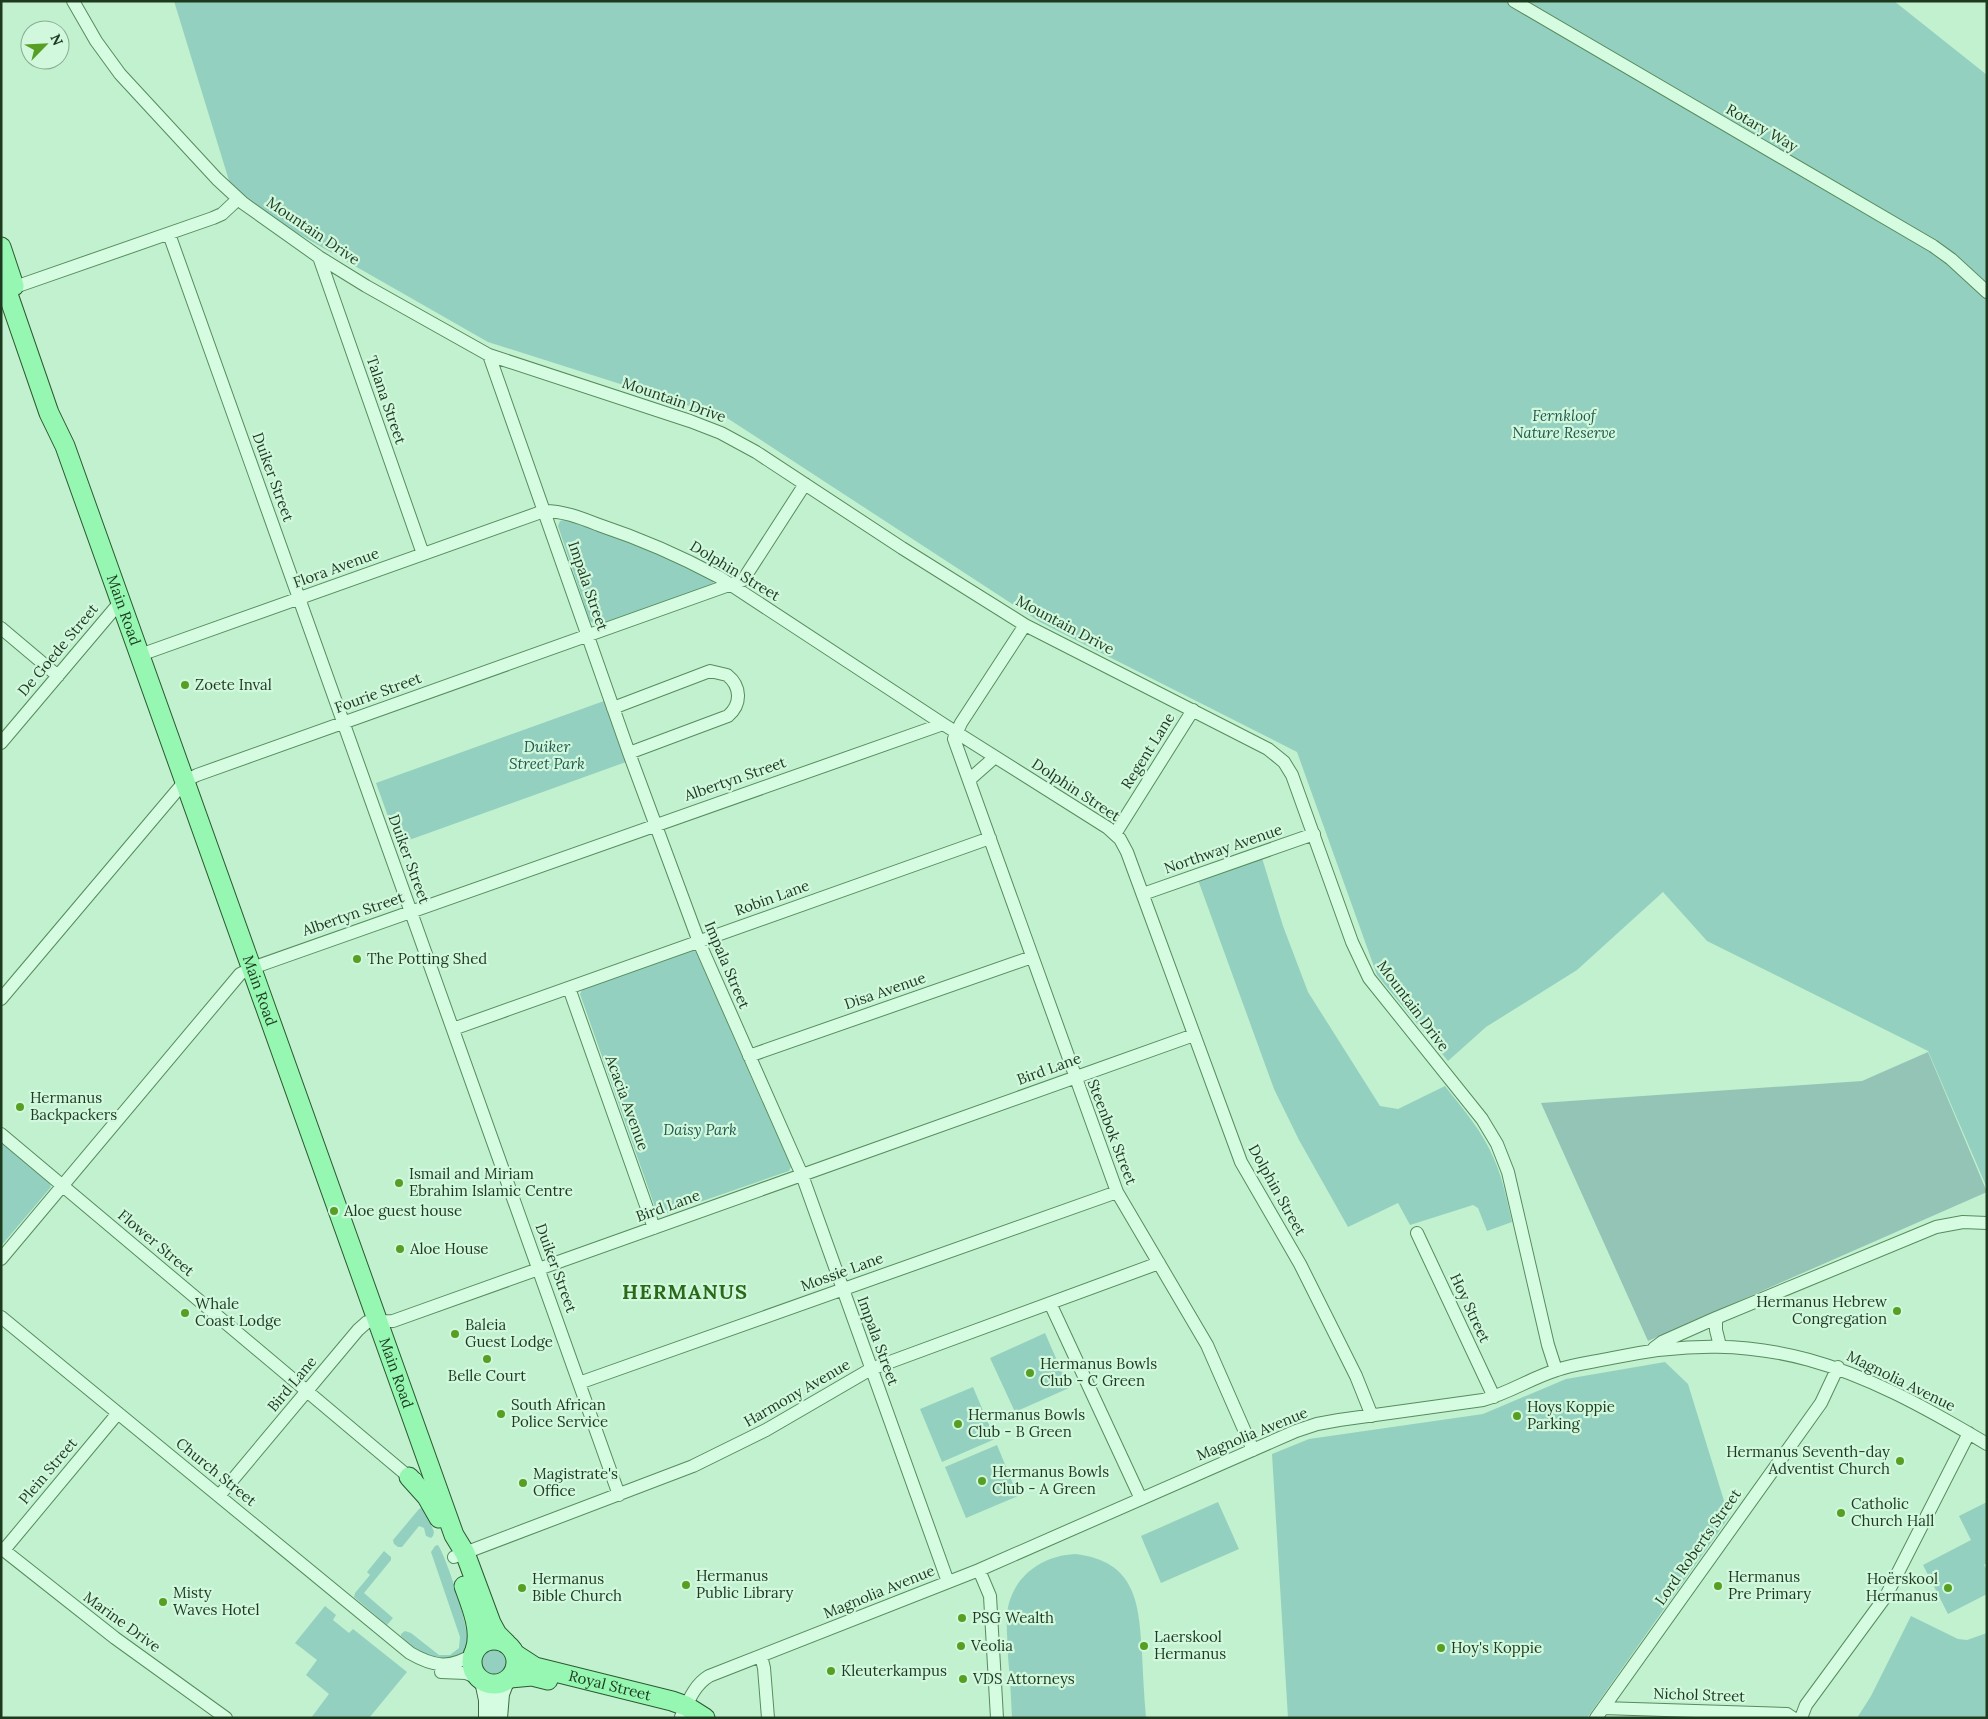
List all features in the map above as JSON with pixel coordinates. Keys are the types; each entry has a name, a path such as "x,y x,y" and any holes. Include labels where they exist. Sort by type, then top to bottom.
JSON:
{"main road":[{"name":"Main Road","path":"1,247 57,411 65,446"},
{"name":"Main Road","path":"1,274 49,413 65,446 454,1535 476,1626 478,1642 474,1652 474,1670 482,1680 487,1700 487,1718"},
{"path":"409,1477 433,1505 459,1555"},
{"name":"Main Road","path":"459,1555 497,1634 511,1649"},
{"path":"474,1652 481,1644 489,1640 498,1640 511,1649 516,1670 500,1694 499,1718"},
{"name":"Royal Street","path":"511,1649 535,1667 649,1694 684,1714"},
{"name":"Royal Street","path":"508,1680 532,1676 705,1718"},
{"path":"482,1680 494,1684 508,1680"}],"street":[{"name":"Mountain Drive","path":"73,1 96,41 132,89 217,180 238,199 319,257 366,286 489,355 721,432 756,452 1025,625 1279,756 1292,775 1352,942 1370,978 1482,1119 1497,1144 1508,1172 1548,1345 1556,1370"},
{"name":"Rotary Way","path":"1514,1 1932,246 1951,259 1987,292"},
{"path":"15,287 222,214 238,199"},
{"name":"Duiker Street","path":"169,234 619,1495"},
{"name":"Talana Street","path":"319,257 423,554"},
{"name":"Impala Street","path":"489,355 629,753 699,942 802,1175 948,1582"},
{"name":"Fourie Street","path":"1,999 185,781 197,775 743,580 805,484"},
{"name":"Flora Avenue","path":"140,655 544,511"},
{"name":"Dolphin Street","path":"544,511 560,511 633,536 684,558 731,585 956,733 1115,834 1127,852 1241,1162 1300,1264 1356,1376 1372,1416"},
{"name":"De Goede Street","path":"1,743 120,601"},
{"path":"956,733 1025,625"},
{"path":"1,628 58,676"},
{"path":"613,708 710,671 727,674 737,688 737,703 728,716 629,753"},
{"name":"Regent Lane","path":"1115,834 1193,710"},
{"name":"Albertyn Street","path":"1,1259 235,980 252,968 655,824 943,724"},
{"name":"Steenbok Street","path":"956,733 954,739 1117,1192 1207,1345 1253,1450"},
{"path":"969,780 995,757"},
{"name":"Northway Avenue","path":"1143,894 1314,834"},
{"name":"Robin Lane","path":"453,1030 990,838"},
{"name":"Disa Avenue","path":"750,1056 1032,956"},
{"name":"Acacia Avenue","path":"569,988 654,1228"},
{"name":"Bird Lane","path":"219,1496 362,1325 367,1322 393,1321 1194,1035"},
{"name":"Flower Street","path":"1,1134 409,1477"},
{"name":"Mossie Lane","path":"579,1383 1117,1192"},
{"path":"1650,1350 1662,1342 1716,1318 1936,1227 1963,1222 1987,1223"},
{"name":"Hoy Street","path":"1417,1233 1494,1397"},
{"name":"Harmony Avenue","path":"459,1555 693,1466 751,1438 871,1368 1159,1263"},
{"path":"1050,1303 1141,1499"},
{"name":"Church Street","path":"1,1317 410,1653 418,1662 429,1669 466,1673 482,1680"},
{"path":"1716,1318 1716,1330 1720,1346"},
{"name":"Magnolia Avenue","path":"684,1714 693,1692 706,1678 979,1570 1296,1431 1317,1424 1494,1397 1556,1370 1650,1350 1689,1346 1720,1346 1787,1353 1838,1367 1903,1397 1987,1444"},
{"name":"Lord Roberts Street","path":"1600,1713 1821,1402 1838,1367"},
{"name":"Plein Street","path":"3,1549 118,1413"},
{"path":"1801,1718 1806,1705 1886,1596 1969,1433"},
{"path":"409,1477 420,1478 432,1472"},
{"name":"Marine Drive","path":"3,1549 115,1638 226,1718"},
{"path":"979,1570 990,1596 997,1718"},
{"name":"Church Street","path":"410,1653 424,1660 443,1665 457,1663 474,1652"},
{"path":"761,1656 764,1668 768,1718"},
{"name":"Nichol Street","path":"1600,1713 1787,1714 1793,1718"}],"green space":[{"name":"Fernkloof Nature Reserve","path":"174,1 1894,1 1987,75 1987,1188 1928,1051 1707,941 1663,892 1577,970 1486,1027 1448,1061 1377,975 1297,752 1040,622 727,418 488,342 234,197"},
{"path":"567,519 668,557 713,581 713,584 599,625 594,624 590,621 558,526 560,521"},
{"name":"Duiker Street Park","path":"604,701 626,762 398,844 376,783"},
{"path":"1262,858 1283,926 1308,992 1380,1106 1398,1109 1445,1086 1472,1121 1489,1149 1500,1174 1512,1222 1487,1231 1478,1208 1473,1205 1410,1225 1398,1203 1348,1227 1299,1140 1274,1089 1198,880"},
{"name":"Daisy Park","path":"692,950 696,952 791,1167 789,1171 662,1215 656,1210 580,994 583,988"},
{"path":"1,1142 49,1182 51,1187 1,1246"},
{"name":"Hermanus Bowls Club - C Green","path":"1045,1333 1069,1388 1015,1412 990,1358"},
{"path":"1665,1362 1688,1384 1729,1517 1587,1718 1288,1718 1272,1454 1309,1439 1483,1414 1566,1379"},
{"name":"Hermanus Bowls Club - B Green","path":"973,1387 995,1439 942,1462 920,1409"},
{"name":"Hermanus Bowls Club - A Green","path":"997,1445 1018,1496 966,1518 945,1467"},
{"path":"1218,1502 1239,1549 1161,1583 1141,1536"},
{"path":"1987,1502 1987,1563 1984,1565 1987,1570 1987,1594 1948,1614 1923,1565 1971,1540 1959,1516"},
{"path":"424,1507 434,1532 433,1536 431,1538 426,1536 424,1528 419,1526 402,1547 398,1547 394,1544 393,1540 419,1509"},
{"path":"438,1545 457,1593 467,1634 465,1649 456,1657 449,1658 435,1657 422,1653 401,1636 405,1631 411,1633 439,1655 450,1655 459,1648 460,1637 431,1552"},
{"path":"384,1551 391,1557 391,1560 364,1593 393,1618 387,1625 354,1597 355,1593 370,1575 367,1572"},
{"path":"1075,1554 1095,1558 1111,1565 1122,1575 1130,1587 1139,1617 1146,1718 1012,1718 1007,1614 1014,1590 1029,1571 1039,1564 1050,1559"},
{"path":"325,1606 336,1615 333,1620 349,1633 353,1629 407,1672 369,1718 311,1718 329,1694 306,1675 317,1660 295,1643"},
{"path":"1911,1616 1958,1639 1967,1640 1987,1633 1987,1718 1857,1718 1871,1696"},
{"path":"494,1649 503,1653 507,1662 503,1671 494,1675 485,1671 481,1662 485,1653"}],"shaded area":[{"path":"1928,1052 1987,1192 1648,1341 1541,1103 1862,1081"}],"place":[{"name":"Zoete Inval","path":"185,685"},
{"name":"The Potting Shed","path":"357,959"},
{"name":"Hermanus Backpackers","path":"20,1107"},
{"name":"Ismail and Miriam Ebrahim Islamic Centre","path":"399,1183"},
{"name":"Aloe guest house","path":"334,1211"},
{"name":"Aloe House","path":"400,1249"},
{"name":"Hermanus Hebrew Congregation","path":"1897,1311"},
{"name":"Whale Coast Lodge","path":"185,1313"},
{"name":"Baleia Guest Lodge","path":"455,1334"},
{"name":"Belle Court","path":"487,1359"},
{"name":"Hermanus Bowls Club - C Green","path":"1030,1373"},
{"name":"South African Police Service","path":"501,1414"},
{"name":"Hoys Koppie Parking","path":"1517,1416"},
{"name":"Hermanus Bowls Club - B Green","path":"958,1424"},
{"name":"Hermanus Seventh-day Adventist Church","path":"1900,1461"},
{"name":"Hermanus Bowls Club - A Green","path":"982,1481"},
{"name":"Magistrate's Office","path":"523,1483"},
{"name":"Catholic Church Hall","path":"1841,1513"},
{"name":"Hermanus Public Library","path":"686,1585"},
{"name":"Hermanus Pre Primary","path":"1718,1586"},
{"name":"Hermanus Bible Church","path":"522,1588"},
{"name":"Hoërskool Hermanus","path":"1948,1588"},
{"name":"Misty Waves Hotel","path":"163,1602"},
{"name":"PSG Wealth","path":"962,1618"},
{"name":"Veolia","path":"961,1646"},
{"name":"Laerskool Hermanus","path":"1144,1646"},
{"name":"Hoy's Koppie","path":"1441,1648"},
{"name":"Kleuterkampus","path":"831,1671"},
{"name":"VDS Attorneys","path":"963,1679"}],"district":[{"name":"HERMANUS","path":"685,1292"}]}
